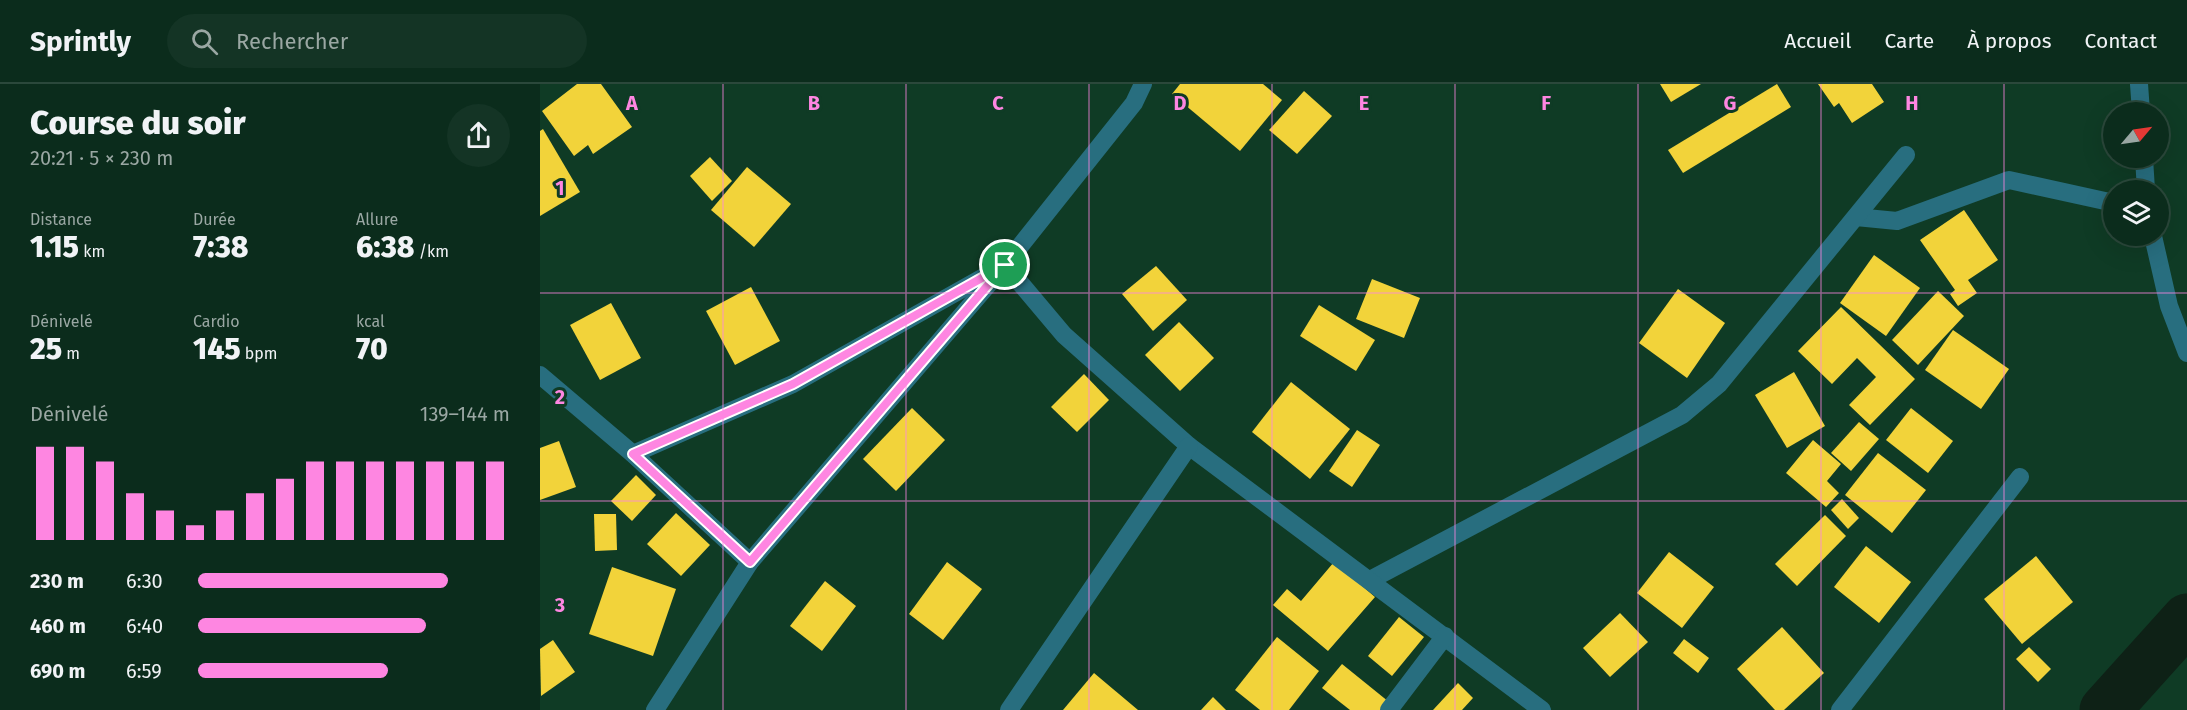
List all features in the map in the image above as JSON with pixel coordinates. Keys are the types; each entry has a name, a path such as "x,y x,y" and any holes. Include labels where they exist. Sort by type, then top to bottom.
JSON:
{"street":[{"path":"655,710 750,562 1005,265 1134,103 1143,84"},
{"path":"2139,84 2140,102"},
{"path":"1370,580 1682,415 1719,384 1906,155"},
{"path":"1856,217 1897,221 2010,180 2103,201"},
{"path":"2155,246 2169,306 2187,353"},
{"path":"1005,265 1064,335 1189,446 1542,710"},
{"path":"633,454 793,384 1005,265"},
{"path":"540,375 633,454 750,562"},
{"path":"1009,710 1189,446"},
{"path":"1840,710 2020,477"},
{"path":"1389,710 1445,636"}],"building":[{"path":"577,84 601,84 632,127 593,154 588,145 574,156 542,111"},
{"path":"1180,84 1263,84 1282,100 1240,151 1172,94"},
{"path":"1660,84 1701,84 1671,102"},
{"path":"1777,84 1791,107 1683,173 1668,150"},
{"path":"1818,84 1872,84 1884,102 1852,123 1839,103 1834,107"},
{"path":"1304,91 1332,116 1297,154 1269,130"},
{"path":"543,129 580,192 540,216 540,131"},
{"path":"710,157 732,181 712,201 690,176"},
{"path":"747,167 791,204 754,247 711,210"},
{"path":"1964,210 1998,260 1968,280 1977,293 1958,306 1950,294 1955,290 1920,240"},
{"path":"1874,255 1920,288 1886,336 1840,303"},
{"path":"1156,266 1187,300 1153,331 1122,294"},
{"path":"1372,279 1420,298 1404,338 1356,319"},
{"path":"751,287 780,341 735,365 706,311"},
{"path":"1678,289 1725,323 1687,378 1639,343"},
{"path":"1938,291 1964,316 1918,365 1892,340"},
{"path":"611,303 641,358 600,380 570,325"},
{"path":"1319,305 1375,340 1356,371 1300,336"},
{"path":"1841,307 1915,379 1870,425 1849,405 1876,377 1857,358 1832,384 1798,351"},
{"path":"1179,322 1214,358 1180,391 1145,355"},
{"path":"1953,330 2009,369 1981,409 1925,370"},
{"path":"1794,372 1825,426 1787,448 1755,395"},
{"path":"1084,374 1109,400 1077,432 1051,407"},
{"path":"1291,382 1350,429 1310,479 1252,432"},
{"path":"912,408 945,440 896,491 863,459"},
{"path":"1911,408 1953,441 1928,473 1886,440"},
{"path":"1859,422 1879,439 1851,471 1831,453"},
{"path":"1357,430 1380,445 1352,487 1329,471"},
{"path":"1813,440 1841,464 1827,481 1839,493 1826,507 1786,473"},
{"path":"559,441 576,487 540,500 540,448"},
{"path":"1878,453 1926,490 1892,533 1845,495"},
{"path":"636,475 656,495 632,521 611,501"},
{"path":"1842,499 1859,518 1848,529 1831,510"},
{"path":"676,513 710,545 681,576 647,544"},
{"path":"594,514 616,514 617,550 595,551"},
{"path":"1825,515 1846,536 1797,586 1775,564"},
{"path":"1866,546 1911,582 1879,623 1834,587"},
{"path":"1669,552 1714,587 1682,628 1637,593"},
{"path":"2036,556 2073,602 2022,644 1984,599"},
{"path":"947,562 982,589 943,640 909,614"},
{"path":"1334,562 1375,597 1328,651 1273,605 1287,589 1301,601"},
{"path":"612,567 676,589 653,656 589,634"},
{"path":"825,581 856,606 822,651 790,626"},
{"path":"1620,613 1648,642 1610,677 1583,648"},
{"path":"1399,617 1424,637 1392,676 1368,656"},
{"path":"1782,627 1824,673 1784,710 1775,710 1737,669"},
{"path":"1277,637 1319,671 1289,710 1260,710 1235,690"},
{"path":"1684,639 1709,658 1698,673 1673,653"},
{"path":"553,640 575,672 541,696 540,649"},
{"path":"2029,647 2051,669 2038,682 2016,659"},
{"path":"1342,664 1389,702 1383,710 1350,710 1322,688"},
{"path":"1094,673 1138,710 1063,710"},
{"path":"1458,683 1473,698 1462,710 1433,710"},
{"path":"1213,697 1226,710 1201,710"}],"waterway":[{"path":"2105,710 2187,619"}],"route":[{"path":"1005,265 750,562 633,454 793,384 1005,265"}]}
